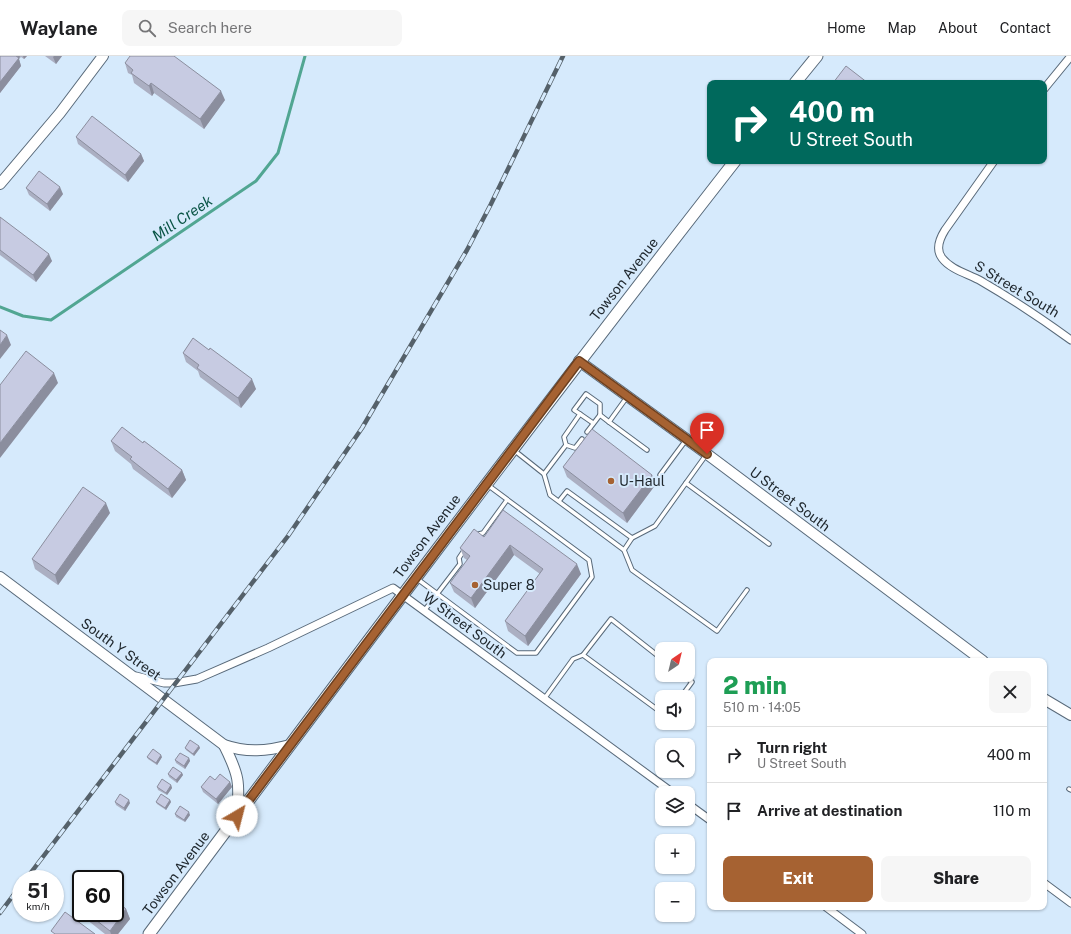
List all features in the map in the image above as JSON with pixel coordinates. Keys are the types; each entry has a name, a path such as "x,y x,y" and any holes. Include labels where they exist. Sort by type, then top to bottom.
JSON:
{"main road":[{"path":"0,184 60,113 103,56"},
{"path":"798,80 816,56"},
{"name":"Towson Avenue","path":"149,934 402,594 579,361 733,164"},
{"name":"U Street South","path":"579,361 687,439 979,658"},
{"name":"South Y Street","path":"0,577 224,745 239,750 255,751 269,750 290,745"},
{"path":"1047,701 1071,715"},
{"name":"South Y Street","path":"224,745 237,774 240,788 237,816"}],"street":[{"path":"1047,85 1071,56"},
{"name":"S Street South","path":"992,164 952,219 939,241 940,254 947,263 1020,305 1071,340"},
{"name":"W Street South","path":"132,675 164,683 185,682 197,679 268,648 393,588 518,682 544,699 663,786"},
{"path":"695,809 707,818"},
{"path":"1047,885 1071,903"},
{"path":"830,910 862,934"}],"lane":[{"path":"587,432 600,415 600,404 586,394 574,410 593,423"},
{"path":"609,422 628,396"},
{"path":"544,474 566,446 564,436 580,414"},
{"path":"600,415 647,450"},
{"path":"566,446 575,448 582,438"},
{"path":"660,474 687,439"},
{"path":"512,449 544,474 550,495 624,550 632,570 717,631 746,590"},
{"path":"624,550 632,538 655,526 707,454"},
{"path":"686,483 769,544"},
{"path":"415,578 517,653 536,654 592,577 589,560 486,484"},
{"path":"559,501 567,491 632,538"},
{"path":"471,541 475,535 483,533 507,500"},
{"path":"483,533 484,540"},
{"path":"424,611 460,564 459,558 467,546"},
{"path":"460,564 467,565"},
{"path":"544,699 573,659 583,655 611,619 655,653"},
{"path":"583,655 655,708"}],"building":[{"path":"0,56 16,56 19,58 0,82"},
{"path":"130,56 174,56 221,91 200,119 151,83 149,86 131,73 133,70 125,63"},
{"path":"846,66 864,80 835,80"},
{"path":"92,116 141,154 125,175 76,137"},
{"path":"39,171 60,187 47,204 26,188"},
{"path":"0,217 49,254 33,275 0,250"},
{"path":"0,330 7,335 0,345"},
{"path":"193,338 209,350 210,348 252,379 238,398 197,368 199,365 183,353"},
{"path":"26,351 54,373 0,443 0,385"},
{"path":"122,427 143,443 144,441 182,470 168,489 130,459 132,457 111,441"},
{"name":"U-Haul","path":"592,429 652,475 623,513 563,467"},
{"path":"83,487 106,503 55,575 32,559"},
{"name":"Super 8","path":"503,510 577,564 525,636 505,621 543,569 510,545 471,598 450,583 470,556 460,548 474,529 484,537"},
{"path":"190,740 199,746 193,754 185,748"},
{"path":"153,749 161,755 156,763 147,757"},
{"path":"180,753 189,758 184,766 175,760"},
{"path":"173,767 182,773 176,780 168,774"},
{"path":"220,774 230,782 216,799 201,787 210,776 215,780"},
{"path":"162,779 171,785 166,793 157,787"},
{"path":"120,794 129,800 124,808 115,802"},
{"path":"161,794 170,800 165,808 156,802"},
{"path":"180,806 189,812 184,820 175,814"},
{"path":"65,912 72,917 72,922 79,922 95,934 55,934 51,931 58,922 64,922"},
{"path":"98,922 117,922 110,931"}],"waterway":[{"name":"Mill Creek","path":"0,307 23,316 51,320 256,181 278,153 305,56"}],"railway":[{"path":"33,870 288,536 362,428 467,250 563,56"},
{"path":"0,913 12,897"}],"place":[{"name":"U-Haul","path":"611,481"},
{"name":"Super 8","path":"475,585"}],"route":[{"path":"237,816 402,594 579,361 707,454"}]}
